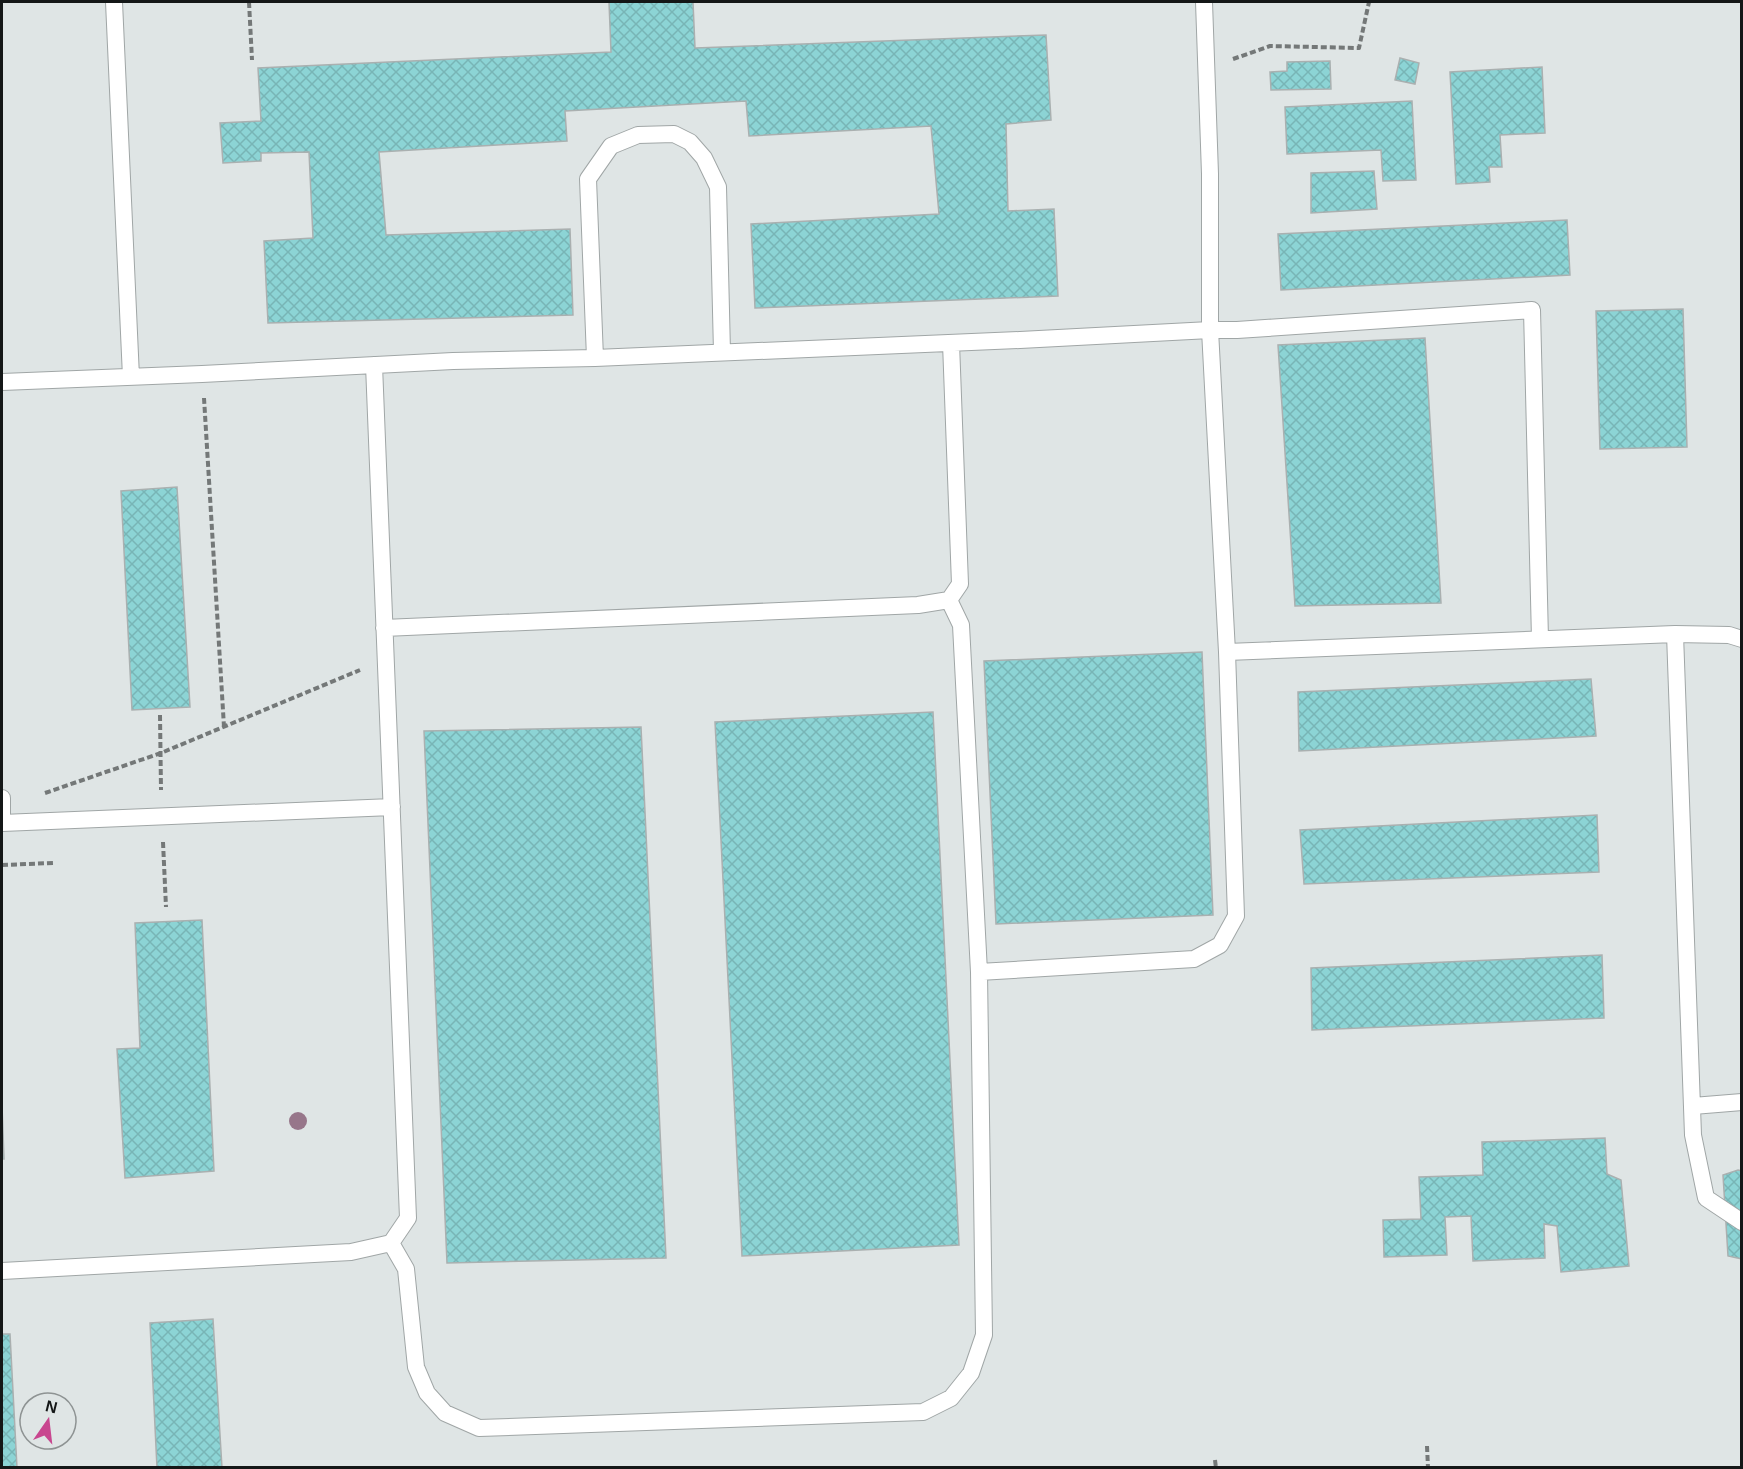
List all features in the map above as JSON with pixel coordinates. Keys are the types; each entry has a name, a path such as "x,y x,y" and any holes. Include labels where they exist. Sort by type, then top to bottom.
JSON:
{"lane":[{"path":"114,2 131,377"},
{"path":"979,972 1194,959 1220,945 1236,916 1227,652 1210,330 1210,174 1204,2"},
{"path":"595,358 588,179 611,146 638,135 674,134 690,142 704,158 718,187 722,352"},
{"path":"2,382 453,361 595,358 1238,330 1532,310 1539,639"},
{"path":"384,628 918,605 949,600 960,584 951,343"},
{"path":"2,1271 351,1252 391,1243 408,1218 374,365"},
{"path":"391,1243 406,1269 416,1367 427,1393 446,1413 479,1428 923,1412 951,1398 971,1373 984,1335 979,972 961,625 949,600"},
{"path":"1227,652 1675,634 1729,635 1742,639"},
{"path":"1675,634 1694,1135 1706,1198 1742,1222"},
{"path":"2,798 2,823 392,807"},
{"path":"1693,1106 1742,1102"}],"path":[{"path":"249,2 252,60"},
{"path":"1207,69 1270,46 1359,48 1368,2"},
{"path":"202,374 224,727"},
{"path":"39,795 161,753 385,660"},
{"path":"2,865 52,863"},
{"path":"1427,1446 1428,1467"},
{"path":"1215,1460 1216,1467"}],"building":[{"path":"609,2 693,2 695,48 1046,35 1051,120 1006,124 1008,211 1054,209 1058,296 755,308 751,224 939,214 931,126 749,136 746,101 565,111 567,141 379,152 386,235 570,229 573,315 268,323 264,241 313,238 309,152 261,153 261,161 223,163 220,123 261,121 258,68 611,52"},
{"path":"1400,58 1419,63 1415,84 1395,80"},
{"path":"1330,61 1331,89 1271,90 1270,72 1287,71 1287,62"},
{"path":"1542,67 1545,133 1500,135 1502,167 1489,167 1490,182 1456,184 1450,72"},
{"path":"1412,101 1416,180 1383,181 1381,150 1287,154 1285,107"},
{"path":"1374,171 1377,209 1311,213 1311,173"},
{"path":"1567,220 1570,275 1281,290 1278,234"},
{"path":"1683,309 1687,447 1600,449 1596,311"},
{"path":"1425,338 1441,603 1295,606 1278,345"},
{"path":"177,487 190,707 132,710 121,491"},
{"path":"1202,652 1213,915 996,924 984,661"},
{"path":"1591,679 1596,736 1299,751 1298,692"},
{"path":"933,712 959,1245 742,1256 715,722"},
{"path":"641,727 666,1258 447,1263 424,731"},
{"path":"1597,815 1599,872 1304,884 1300,830"},
{"path":"202,920 214,1171 125,1178 117,1049 140,1048 135,923"},
{"path":"1602,955 1604,1018 1312,1030 1311,968"},
{"path":"2,1106 4,1159 2,1159"},
{"path":"1605,1138 1607,1174 1621,1180 1629,1266 1561,1272 1557,1226 1544,1224 1545,1258 1473,1261 1471,1216 1445,1217 1447,1255 1384,1257 1383,1220 1421,1219 1419,1177 1483,1175 1482,1142"},
{"path":"1738,1170 1742,1171 1742,1259 1728,1256 1723,1175"},
{"path":"213,1319 222,1468 157,1468 150,1323"},
{"path":"2,1334 10,1334 17,1468 2,1468"}]}
